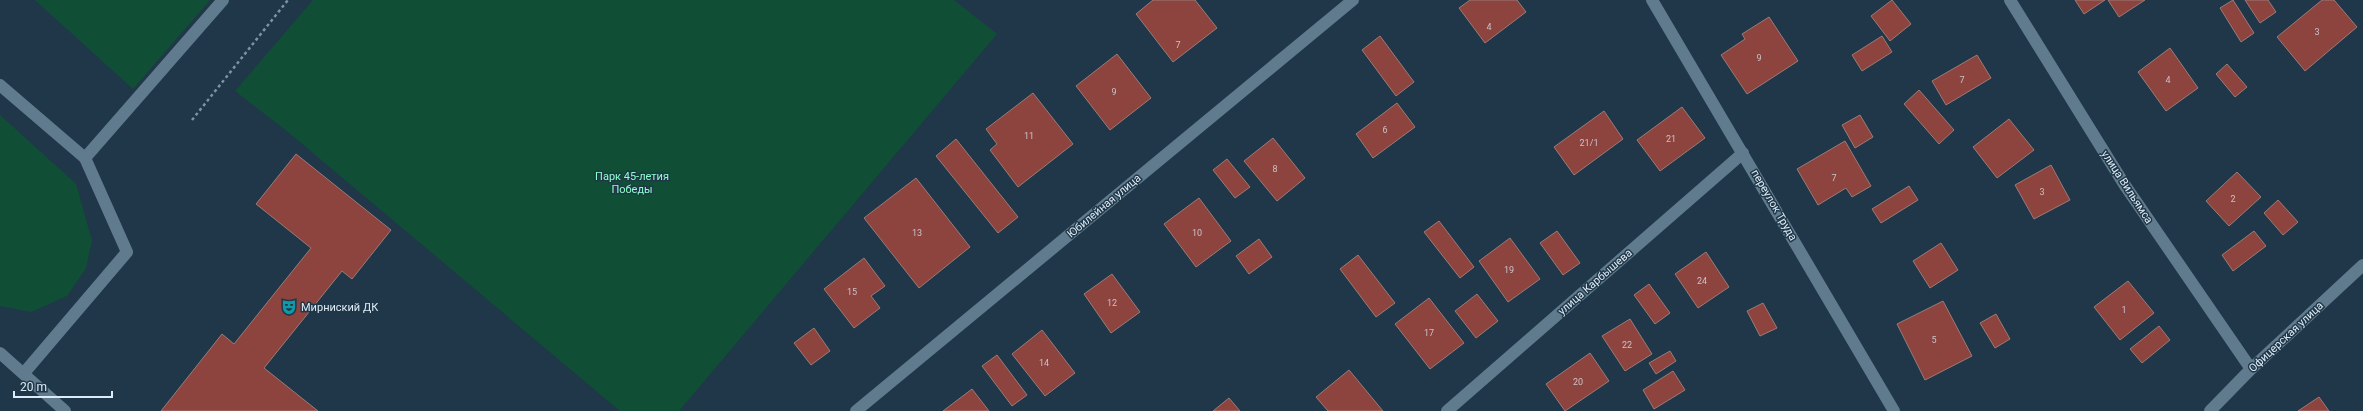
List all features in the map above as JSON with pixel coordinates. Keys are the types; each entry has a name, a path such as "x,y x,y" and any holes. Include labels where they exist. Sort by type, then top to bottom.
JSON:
{"street":[{"path":"84,158 223,0"},
{"name":"Юбилейная улица","path":"856,411 1352,0"},
{"name":"переулок Труда","path":"1652,0 1894,411"},
{"name":"улица Вильямса","path":"2010,0 2124,184 2251,369"},
{"path":"0,85 84,158 127,252 24,373"},
{"name":"улица Карбышева","path":"1447,411 1743,153"},
{"name":"Офицерская улица","path":"2210,411 2251,369 2363,266"},
{"path":"0,353 65,411"}],"path":[{"path":"192,120 288,0"}],"green space":[{"path":"35,0 210,0 133,89"},
{"name":"Парк 45-летия Победы","path":"313,0 954,0 997,34 679,411 620,411 288,132 235,91"},
{"path":"0,115 76,184 92,241 86,268 67,296 31,312 0,306"}],"building":[{"path":"1153,0 1195,0 1217,28 1173,62 1136,14"},
{"path":"1470,0 1517,0 1526,12 1485,43 1459,8"},
{"path":"1892,0 1911,24 1890,41 1871,16"},
{"path":"2075,0 2105,0 2084,14"},
{"path":"2108,0 2145,0 2119,17"},
{"path":"2233,0 2254,33 2241,42 2220,8"},
{"path":"2245,0 2268,0 2276,12 2260,23"},
{"path":"2322,0 2334,0 2357,27 2305,71 2277,37"},
{"path":"1769,17 1798,61 1747,94 1721,55 1745,39 1742,34"},
{"path":"1380,36 1414,82 1396,96 1362,50"},
{"path":"1882,36 1892,52 1862,71 1852,55"},
{"path":"2170,48 2198,88 2166,111 2138,72"},
{"path":"1117,54 1151,98 1110,130 1076,86"},
{"path":"1977,55 1991,78 1946,105 1932,81"},
{"path":"2227,64 2247,87 2235,97 2216,74"},
{"path":"1919,90 1954,130 1939,144 1904,104"},
{"path":"1033,93 1073,144 1018,187 990,150 997,144 986,129"},
{"path":"1397,103 1415,127 1373,158 1356,134"},
{"path":"1682,107 1705,138 1660,171 1637,140"},
{"path":"1604,111 1623,139 1574,175 1554,147"},
{"path":"1860,115 1873,137 1855,148 1842,125"},
{"path":"2009,119 2034,150 1997,178 1973,147"},
{"path":"1273,138 1305,178 1277,201 1244,161"},
{"path":"956,139 1018,217 998,233 936,156"},
{"path":"1845,141 1871,186 1852,197 1846,188 1818,205 1797,169"},
{"name":"Мирниский ДК","path":"296,154 391,230 352,279 342,271 264,368 318,411 161,411 222,334 234,344 311,248 256,204"},
{"path":"1227,159 1250,187 1235,198 1213,170"},
{"path":"2051,165 2070,200 2034,219 2015,185"},
{"path":"2237,172 2261,197 2229,226 2206,201"},
{"path":"916,178 970,247 919,288 864,218"},
{"path":"1909,186 1918,200 1881,223 1872,209"},
{"path":"1199,198 1231,241 1196,267 1164,224"},
{"path":"2278,200 2298,222 2283,235 2264,213"},
{"path":"1439,221 1474,267 1460,278 1424,232"},
{"path":"1557,231 1580,263 1563,275 1540,243"},
{"path":"2254,231 2266,246 2233,271 2222,255"},
{"path":"1510,238 1540,279 1508,302 1479,261"},
{"path":"1259,239 1272,257 1249,274 1236,256"},
{"path":"1941,243 1958,270 1930,288 1913,261"},
{"path":"1706,252 1729,287 1698,308 1675,274"},
{"path":"1358,255 1395,303 1376,317 1340,269"},
{"path":"864,258 885,286 871,296 880,308 854,328 824,289"},
{"path":"1112,274 1140,312 1111,333 1084,294"},
{"path":"2128,281 2154,313 2120,340 2094,307"},
{"path":"1649,284 1670,313 1655,324 1634,295"},
{"path":"1477,294 1498,321 1476,338 1455,311"},
{"path":"1429,298 1464,343 1430,369 1395,324"},
{"path":"1943,301 1972,356 1925,380 1897,324"},
{"path":"1763,303 1777,328 1760,336 1747,311"},
{"path":"1996,314 2010,339 1995,348 1980,323"},
{"path":"1630,319 1652,354 1625,371 1602,336"},
{"path":"2159,326 2170,340 2142,363 2130,349"},
{"path":"814,328 830,351 811,365 794,343"},
{"path":"1042,330 1075,373 1045,396 1012,354"},
{"path":"1670,351 1676,361 1656,374 1649,363"},
{"path":"1590,353 1609,381 1565,411 1546,384"},
{"path":"997,355 1027,395 1012,406 982,366"},
{"path":"1349,370 1383,411 1328,411 1316,397"},
{"path":"1673,371 1685,390 1654,409 1643,390"},
{"path":"972,389 989,411 943,411"},
{"path":"2319,397 2329,411 2298,411"},
{"path":"1229,398 1240,411 1213,411"}],"place":[{"name":"Мирниский ДК","path":"289,307"}]}
